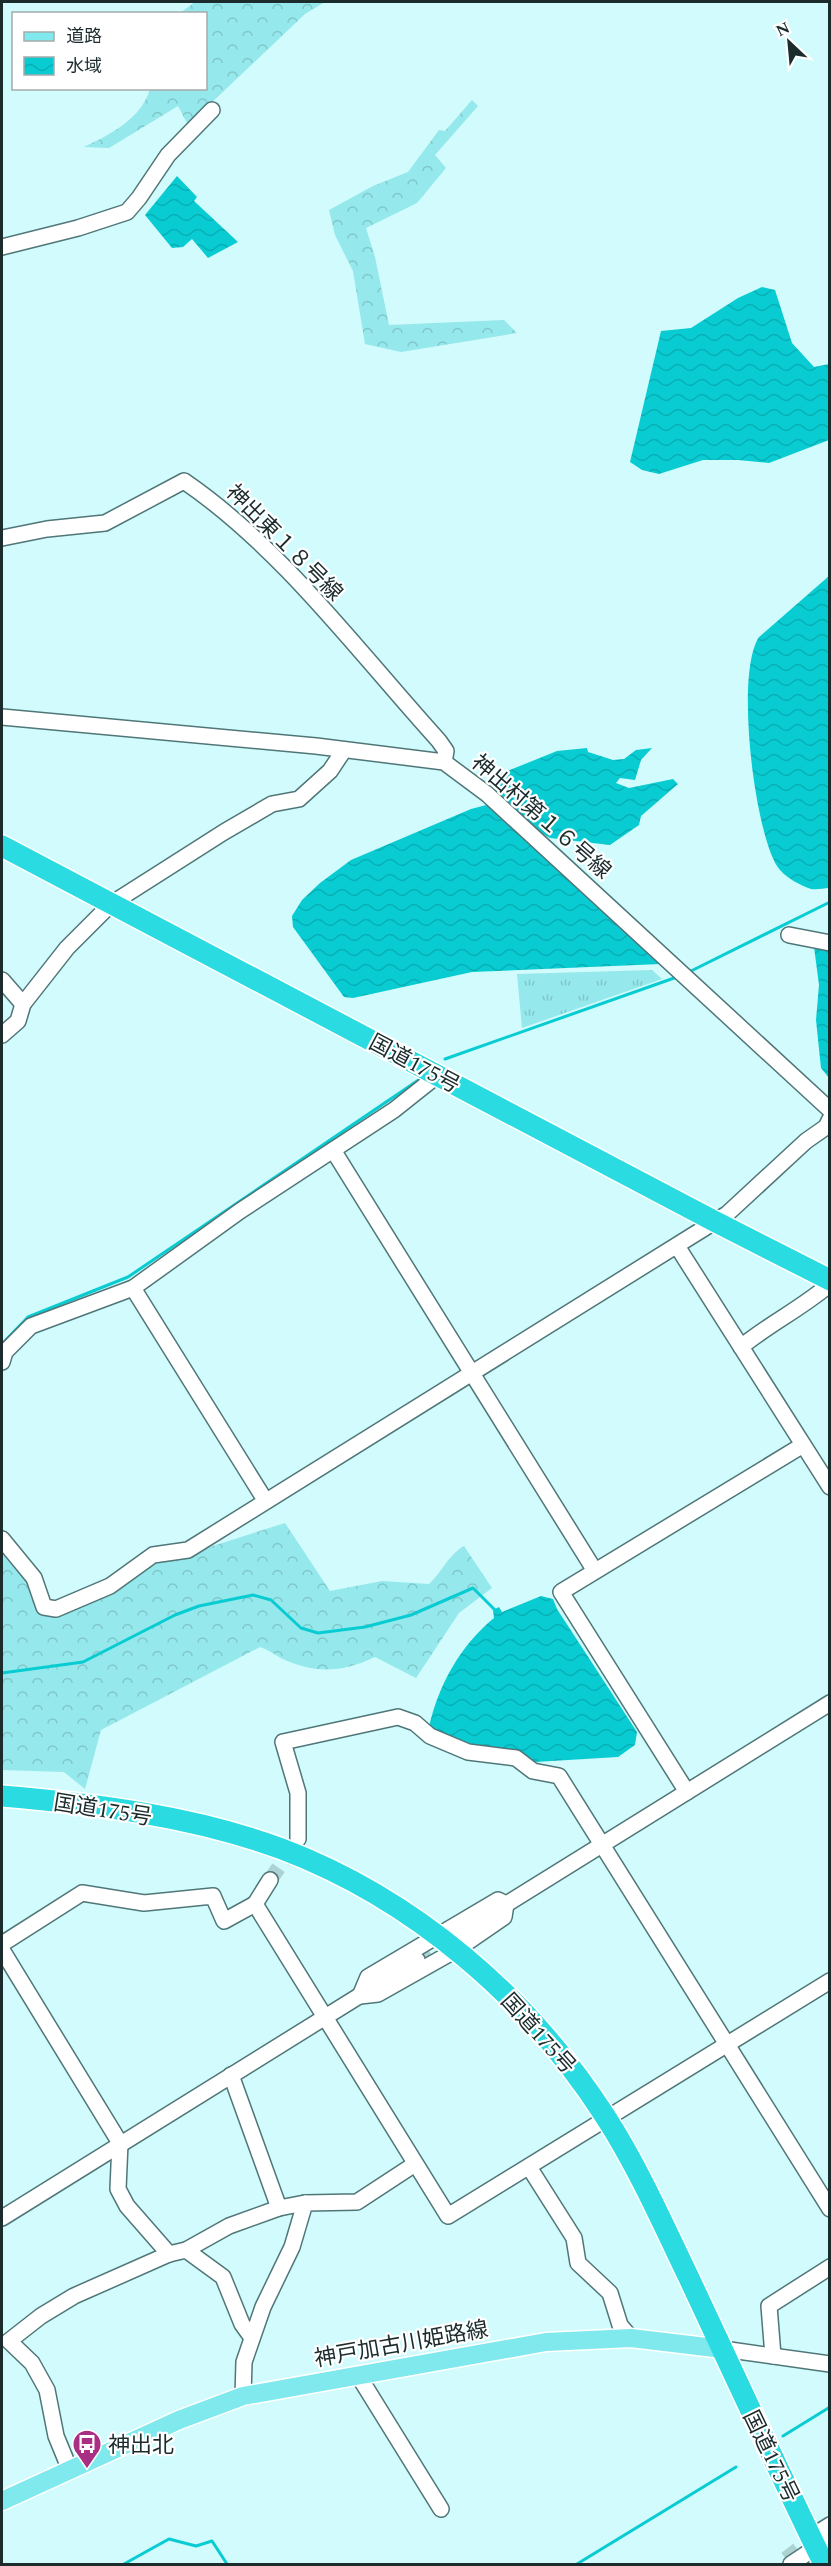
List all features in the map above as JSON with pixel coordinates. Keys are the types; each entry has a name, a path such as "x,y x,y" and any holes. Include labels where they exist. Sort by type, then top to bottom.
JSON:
{"highway":[{"name":"国道175号","path":"2,846 830,1282"},
{"name":"国道175号","path":"2,1796 133,1812 217,1830 281,1849 332,1871 385,1899 438,1935 458,1942 543,2031 577,2074 607,2118 652,2201 723,2349 752,2416 824,2541"}],"main road":[{"name":"神戸加古川姫路線","path":"2,2501 179,2420 243,2396 546,2342 631,2338 723,2349"}],"street":[{"path":"2,247 78,228 127,212 168,155 212,110"},
{"name":"神出東１８号線","path":"2,538 47,529 105,523 184,481 219,505 272,555 310,596 439,741 446,751 444,762"},
{"name":"神出村第１６号線","path":"2,717 344,750 444,762 487,794 830,1110"},
{"path":"2,1035 18,1022 23,1004 67,948 111,904 272,804 299,798 330,771 344,750"},
{"path":"789,934 830,942"},
{"path":"2,980 23,1004"},
{"path":"2,1362 5,1352 31,1326 133,1288 240,1211 394,1110 428,1086 438,1075"},
{"path":"2,1539 34,1578 44,1607 56,1609 110,1586 153,1555 188,1550 727,1214 806,1141 826,1127 830,1119"},
{"path":"333,1150 595,1571"},
{"path":"677,1246 830,1487"},
{"path":"741,1347 759,1332 780,1321 830,1282"},
{"path":"133,1288 265,1500"},
{"path":"687,1792 561,1592 802,1445"},
{"path":"360,1996 378,1994 458,1942 504,1917 506,1904 830,1703"},
{"path":"298,1839 298,1793 283,1742 398,1717 415,1724 430,1736 468,1752 516,1758 533,1771 559,1776 830,2209"},
{"path":"2,1944 82,1893 144,1904 213,1896 224,1921 255,1904 270,1880"},
{"path":"360,1996 368,1977 498,1900 506,1904"},
{"path":"255,1904 324,2019 448,2216 830,1981"},
{"path":"2,1950 120,2143 118,2189 127,2206 169,2254"},
{"path":"2,2218 417,1960"},
{"path":"231,2075 279,2208"},
{"path":"70,2470 56,2436 47,2390 32,2363 9,2341 41,2316 75,2296 169,2254 186,2250 229,2226 279,2208 305,2203 357,2202 415,2164"},
{"path":"529,2167 574,2238 578,2263 610,2293 620,2325 631,2338"},
{"path":"243,2396 244,2362 263,2307 292,2247 305,2203"},
{"path":"186,2250 223,2277 242,2324 252,2338"},
{"path":"773,2356 770,2306 830,2267"},
{"name":"神戸加古川姫路線","path":"723,2349 830,2364"},
{"path":"358,2375 441,2509"},
{"path":"785,2563 824,2541"}],"green space":[{"path":"195,2 325,2 305,14 188,125 178,106 109,148 84,147 124,124 140,109 150,90 207,90 207,12 181,12"},
{"path":"472,100 478,106 435,155 446,168 417,203 366,228 375,257 389,325 504,320 517,333 401,352 365,344 353,271 335,235 329,210 373,186 408,172 439,130 445,131"},
{"path":"652,970 662,979 522,1028 517,974"},
{"path":"285,1523 330,1591 382,1581 429,1584 454,1554 464,1546 492,1588 459,1613 416,1678 375,1657 341,1668 308,1668 285,1660 260,1647 101,1730 85,1789 64,1772 2,1770 2,1547 32,1587 41,1616 115,1590 156,1564"}],"water":[{"path":"177,176 197,197 194,201 238,242 208,258 192,239 183,247 172,248 145,215"},
{"path":"762,287 775,290 792,343 814,367 829,364 829,440 769,463 703,460 659,474 642,470 630,462 661,331 691,328 738,298"},
{"path":"829,576 829,888 813,889 797,883 783,873 777,866 769,847 761,820 750,751 748,683 752,656 759,637"},
{"path":"587,748 588,752 613,760 624,759 636,750 652,748 641,760 635,780 620,778 616,783 629,788 673,779 678,784 641,816 639,825 610,845 550,838 540,832 493,787 500,774 557,751"},
{"path":"490,804 660,964 472,972 353,998 344,997 293,927 292,916 302,900 351,860 471,809"},
{"path":"814,947 829,950 829,1078 821,1068 816,1020 819,985"},
{"path":"541,1596 553,1599 557,1609 637,1732 635,1745 618,1757 535,1762 518,1752 474,1745 429,1727 433,1711 452,1667 471,1641 494,1618 493,1610 499,1607 502,1612"}],"waterway":[{"path":"689,972 830,902"},
{"path":"445,1059 677,977"},
{"path":"2,1344 28,1317 128,1277 423,1077"},
{"path":"2,1673 83,1662 175,1615 199,1606 253,1595 271,1600 301,1628 318,1633 365,1627 411,1615 473,1588 495,1610"},
{"path":"783,2436 830,2407"},
{"path":"577,2564 736,2467"},
{"path":"124,2564 169,2539 196,2546 212,2541 227,2564"}],"tunnel":[{"path":"270,1880 295,1844"},
{"path":"417,1960 452,1938"},
{"path":"786,2559 819,2533"}],"place":[{"name":"神出北","path":"87,2470"}]}
